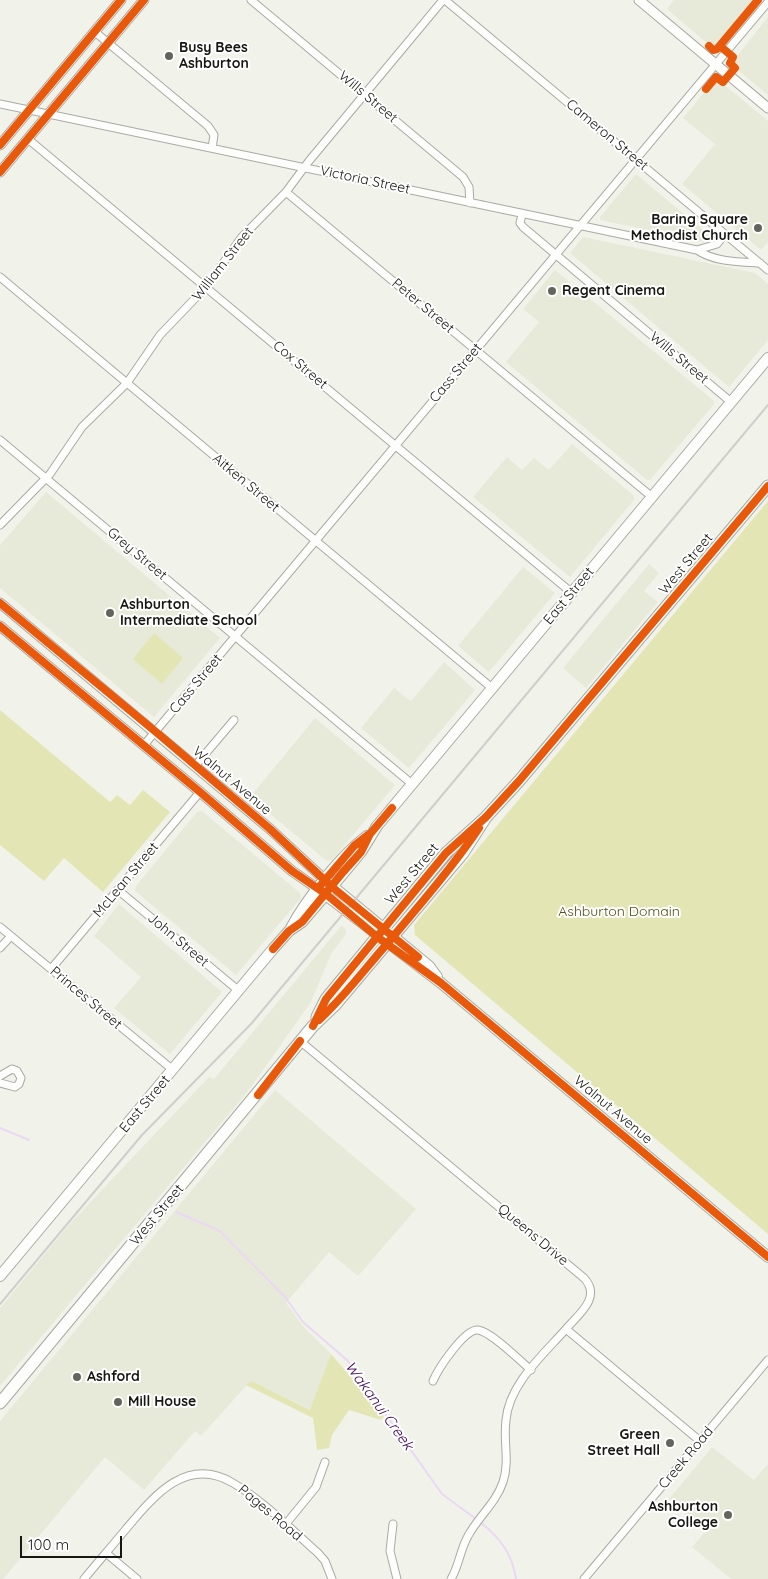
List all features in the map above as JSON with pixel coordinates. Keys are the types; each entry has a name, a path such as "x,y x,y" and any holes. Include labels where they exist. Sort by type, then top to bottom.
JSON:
{"highway":[{"name":"West Street","path":"313,1026 326,999 379,932 446,853 486,817 519,782 768,486"},
{"name":"West Street","path":"0,1403 300,1041 335,1005 390,940 462,852 486,817"}],"main road":[{"name":"East Street","path":"0,1276 289,931 325,887 354,846 370,834 768,358"},
{"name":"Walnut Avenue","path":"325,887 768,1256"}],"street":[{"path":"0,145 121,0"},
{"path":"0,172 144,0"},
{"name":"Wills Street","path":"251,0 463,177 469,187 470,203"},
{"name":"William Street","path":"0,525 46,479 82,427 126,383 163,330 206,287 241,238 286,192 364,94 444,0"},
{"name":"Cameron Street","path":"444,0 768,270"},
{"path":"639,0 768,108"},
{"name":"Cass Street","path":"144,745 768,2"},
{"path":"94,32 208,126 214,135 212,148"},
{"name":"Victoria Street","path":"0,104 697,250 704,255 760,264"},
{"name":"Cox Street","path":"28,138 572,593"},
{"name":"Peter Street","path":"286,192 652,497"},
{"name":"Wills Street","path":"522,214 520,222 523,227 731,402"},
{"path":"723,259 717,244 725,234"},
{"name":"Victoria Street","path":"697,250 717,244"},
{"name":"Aitken Street","path":"0,277 492,688"},
{"name":"Grey Street","path":"0,440 412,784"},
{"name":"Walnut Avenue","path":"0,603 270,829 325,887"},
{"name":"Walnut Avenue","path":"0,626 200,792 258,843 325,887"},
{"path":"195,766 234,720"},
{"name":"McLean Street","path":"51,969 200,792"},
{"name":"Walnut Avenue","path":"258,843 270,829"},
{"name":"John Street","path":"118,890 239,991"},
{"name":"Princes Street","path":"0,927 172,1070"},
{"path":"0,948 11,936"},
{"name":"Queens Drive","path":"300,1041 584,1278 591,1288 590,1298 566,1329"},
{"path":"0,1076 12,1070 17,1071 21,1078 19,1084 15,1087 0,1083"},
{"path":"451,1579 464,1544 476,1524 496,1498 503,1481 506,1461 505,1428 508,1410 516,1389 566,1329 700,1441"},
{"path":"433,1381 440,1367 467,1335 474,1330 479,1330 492,1337 531,1370"},
{"name":"Creek Road","path":"585,1579 768,1360"},
{"path":"285,1525 316,1487 325,1462"},
{"name":"Pages Road","path":"84,1579 156,1494 172,1482 193,1475 213,1475 232,1482 318,1553 325,1561 332,1579"},
{"path":"393,1524 390,1551 397,1579"},
{"path":"106,1553 137,1579"}],"shaded area":[{"path":"674,0 755,0 714,49 667,9"},
{"path":"768,17 768,95 733,66 733,61"},
{"path":"716,78 768,121 768,242 761,250 682,184 715,144 683,118"},
{"path":"636,174 709,235 705,242 600,220 600,217"},
{"path":"583,237 755,273 768,284 768,340 729,387 570,253"},
{"path":"555,270 713,400 714,404 650,480 647,480 506,362 539,322 523,309"},
{"path":"572,444 634,496 634,500 570,577 473,497 507,457 522,470 534,458 549,470"},
{"name":"Ashburton Intermediate School","path":"46,492 220,638 154,717 0,588 0,545"},
{"path":"649,564 659,573 644,591 658,602 586,688 563,668"},
{"path":"523,567 555,593 489,672 458,646"},
{"path":"444,662 475,690 409,768 361,728 394,688 411,701"},
{"path":"315,718 395,785 332,860 327,861 250,797"},
{"path":"202,811 300,893 301,898 236,975 135,891 136,886 197,812"},
{"path":"119,904 222,992 170,1054 114,1008 141,977 94,936"},
{"path":"341,926 346,929 346,934 331,954 311,1002 249,1090 0,1386 0,1308 68,1226 209,1077 214,1079"},
{"path":"275,1090 416,1209 358,1276 329,1252 286,1303 303,1326 331,1354 311,1410 252,1381 201,1436 195,1431 144,1490 105,1457 3,1579 0,1579 0,1421"},
{"name":"Ashburton College","path":"712,1447 754,1480 768,1464 768,1579 731,1579 692,1547 706,1531 669,1499"}],"green space":[{"name":"Ashburton Domain","path":"768,501 768,1234 415,935 414,925"},
{"path":"154,633 183,658 162,684 133,659"},
{"path":"0,710 110,802 117,795 130,805 143,790 170,812 103,892 64,858 44,881 0,845"},
{"path":"331,1354 384,1416 381,1420 349,1410 332,1435 329,1448 317,1450 313,1418 246,1385 252,1381 310,1410"}],"waterway":[{"name":"Wakanui Creek","path":"0,1128 29,1140"},
{"name":"Wakanui Creek","path":"176,1212 220,1231 285,1297 303,1322 348,1361 442,1494 476,1519"},
{"name":"Wakanui Creek","path":"480,1522 494,1534 504,1547 512,1561 516,1579"}],"railway":[{"path":"0,1304 142,1135 251,1024 768,405"}],"cycle path":[{"path":"0,145 121,0"},
{"path":"0,172 144,0"},
{"path":"709,46 713,50 717,49 758,0"},
{"path":"706,89 716,77 723,82 735,68 730,63 733,57 720,46"},
{"path":"313,1026 326,999 446,853 486,817 519,781 768,486"},
{"path":"0,603 156,732 270,829 332,887 418,957"},
{"path":"0,626 292,871 326,894 376,936 441,983 768,1257"},
{"path":"273,949 289,931 302,922 361,852 370,834 392,808"},
{"path":"319,1020 345,993 422,902 479,828"},
{"path":"320,886 354,846 368,835"},
{"path":"258,1095 300,1041"}],"place":[{"name":"Busy Bees Ashburton","path":"169,56"},
{"name":"Baring Square Methodist Church","path":"758,228"},
{"name":"Regent Cinema","path":"552,291"},
{"name":"Ashburton Intermediate School","path":"110,613"},
{"name":"Ashford","path":"77,1377"},
{"name":"Mill House","path":"118,1402"},
{"name":"Green Street Hall","path":"670,1443"},
{"name":"Ashburton College","path":"728,1515"}]}
